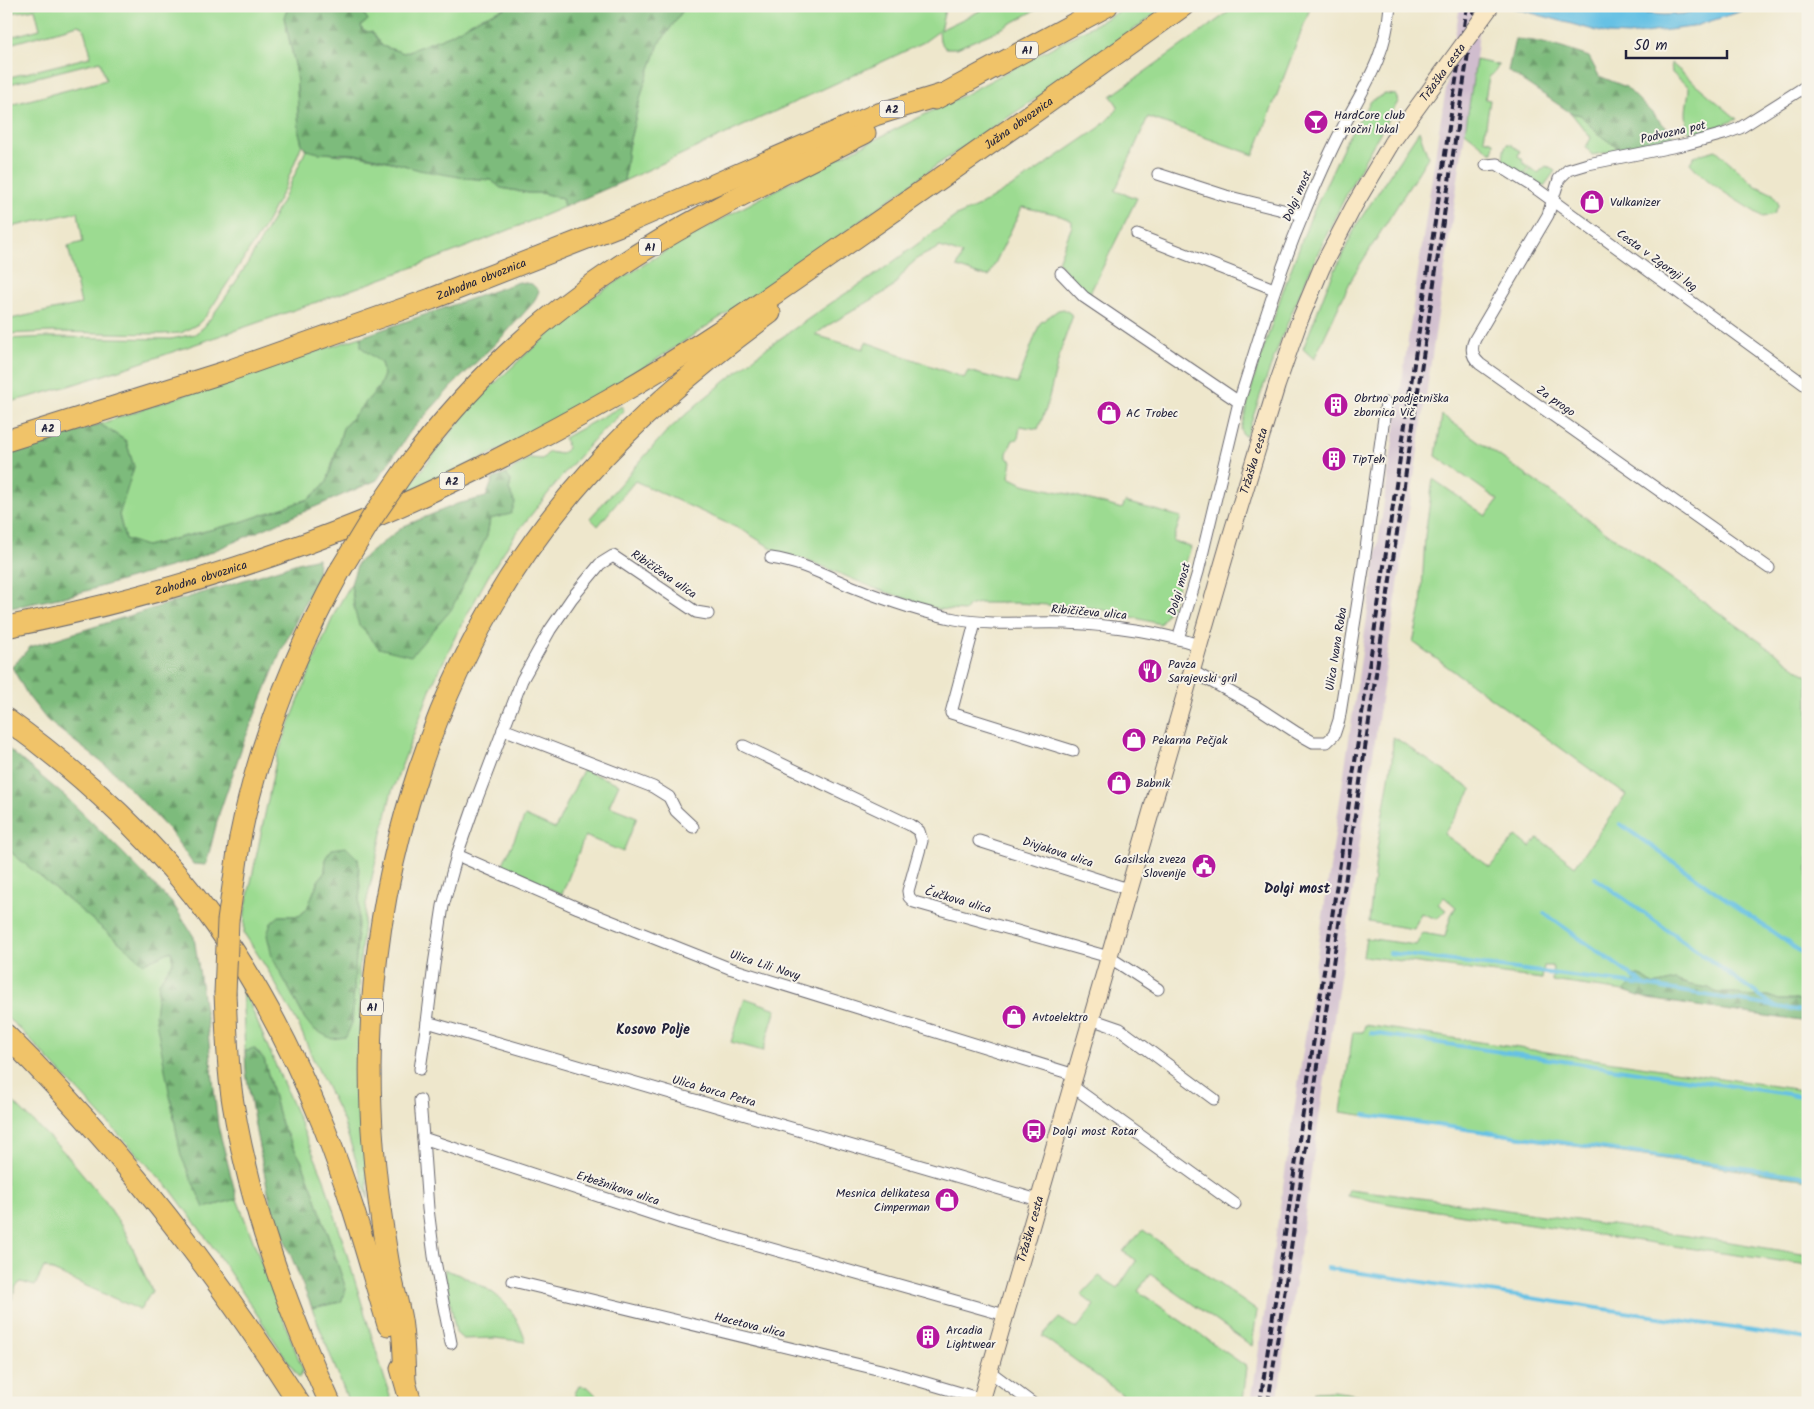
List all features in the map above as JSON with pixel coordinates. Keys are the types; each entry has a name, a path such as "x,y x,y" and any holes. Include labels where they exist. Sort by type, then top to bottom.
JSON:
{"highway":[{"name":"A1","path":"330,1403 279,1276 247,1172 233,1101 225,994 228,921 240,838 250,790 271,720 298,653 341,569 372,518 405,470 450,412 502,359 554,313 615,269 656,243 735,199 947,93 1107,6"},
{"name":"Južna obvoznica","path":"854,238 1183,6"},
{"name":"Zahodna obvoznica","path":"6,440 228,371 432,299 633,220 875,115 947,93"},
{"name":"A1","path":"411,1403 405,1380 401,1320 383,1228 373,1146 370,1073 372,1001 380,929 393,858 413,788 437,719 468,654 502,591 543,530 588,473 619,441 698,370 758,322 836,266 847,253 854,238"},
{"name":"Zahodna obvoznica","path":"6,627 129,599 230,568 362,522 428,492 532,442 646,378 737,320 854,238"},
{"path":"6,719 77,775 130,824 202,907 244,966 280,1030 324,1129 360,1230 405,1380"},
{"path":"6,1036 75,1107 162,1209 227,1296 298,1403"}],"main road":[{"name":"Tržaška cesta","path":"980,1401 1262,430 1299,322 1331,248 1392,142 1491,6"}],"street":[{"name":"Dolgi most","path":"1178,638 1198,572 1239,402 1274,289 1303,215 1342,130 1370,79 1381,54 1388,25 1390,6"},
{"name":"Podvozna pot","path":"1552,201 1559,179 1572,168 1687,144 1724,134 1740,128 1807,88"},
{"name":"Cesta v Zgornji log","path":"1486,165 1497,164 1552,201 1808,387"},
{"path":"1158,174 1226,196 1303,215"},
{"name":"Za progo","path":"1552,201 1548,215 1475,339 1471,348 1473,356 1480,364 1769,568"},
{"path":"1137,235 1274,289"},
{"path":"1060,273 1084,297 1239,402"},
{"name":"Ulica Ivana Roba","path":"1192,671 1254,705 1313,742 1327,742 1334,735 1339,720 1386,403"},
{"name":"Ribičičeva ulica","path":"502,729 522,680 550,630 572,598 600,564 612,556 696,612 708,614"},
{"name":"Ribičičeva ulica","path":"771,558 802,564 853,587 924,612 976,622 1067,623 1116,627 1178,638 1199,645"},
{"path":"976,622 951,713 1073,751"},
{"path":"420,1069 443,906 457,855 502,729 653,787 669,797 676,811 693,827"},
{"name":"Čučkova ulica","path":"744,746 919,831 922,841 908,891 914,902 1109,956"},
{"name":"Divjakova ulica","path":"979,841 1128,889"},
{"name":"Ulica Lili Novy","path":"457,855 578,908 730,968 1073,1080"},
{"path":"1109,956 1158,989"},
{"path":"1091,1019 1120,1029 1214,1099"},
{"name":"Ulica borca Petra","path":"428,1022 1038,1200"},
{"path":"1073,1080 1235,1204"},
{"path":"420,1100 428,1209 434,1256 451,1343"},
{"name":"Erbežnikova ulica","path":"424,1138 680,1223 1005,1315"},
{"name":"Hacetova ulica","path":"513,1281 889,1372 980,1401"},
{"path":"989,1372 1032,1403"}],"shaded area":[{"path":"1460,6 1481,6 1477,51 1277,1403 1251,1403 1439,130"}],"green space":[{"path":"6,6 289,6 284,18 296,69 299,132 302,144 284,189 263,229 206,316 198,324 181,333 52,332 6,334 6,320 81,304 68,246 83,242 78,212 6,228 6,106 106,80 100,61 6,85 6,78 90,57 90,51 83,27 78,25 6,45 6,38 40,29 35,9 6,14"},
{"path":"289,6 359,6 368,20 361,26 363,31 372,32 382,46 404,53 450,35 478,19 510,6 686,6 659,44 643,88 628,147 624,181 564,207 562,198 541,193 528,193 501,188 491,180 465,178 419,170 393,162 354,154 319,153 306,150 302,144 299,132 296,69 284,17"},
{"path":"359,6 510,6 478,19 450,35 404,53 382,46 372,32 363,31 361,26 368,20"},
{"path":"686,6 946,6 940,30 990,6 1043,6 999,30 957,48 945,48 940,41 939,31 924,42 897,55 624,181 628,147 643,88 659,44"},
{"path":"1129,6 1166,6 1080,69 937,165 804,262 621,383 501,449 410,493 407,489 472,405 526,354 597,294 672,247 729,215 800,177 964,95"},
{"path":"1234,6 1311,6 1254,155 1148,117 1115,191 1137,198 1089,295 1066,273 1058,261 1072,226 1072,221 1056,214 1022,207 989,276 957,267 962,254 940,247 918,258 908,267 892,288 815,335 863,349 866,342 964,378 968,371 1017,384 1040,323 1058,310 1064,309 1071,314 1072,318 1061,349 1046,409 1038,429 1020,426 1018,439 1013,440 1007,453 1007,458 1012,461 1009,477 1023,484 1069,494 1122,509 1125,502 1181,517 1173,541 1191,547 1171,607 1160,624 1095,608 1018,603 979,603 968,606 965,611 938,609 874,588 805,559 781,554 744,531 635,481 598,526 590,518 666,432 765,349 875,275 956,216 979,206 1024,179 1099,128 1117,110 1118,106 1111,96 1230,11"},
{"path":"1515,39 1544,43 1589,57 1599,76 1626,87 1674,135 1670,140 1621,150 1597,133 1581,115 1571,113 1508,71"},
{"path":"1476,60 1499,65 1489,77 1485,99 1490,100 1484,139 1494,142 1493,152 1490,152 1465,132"},
{"path":"1671,63 1737,119 1720,126 1693,133 1683,128 1687,121 1689,87 1672,73"},
{"path":"1385,94 1396,95 1398,102 1333,221 1314,262 1278,346 1245,436 1242,434 1241,429 1255,375 1282,293 1310,219 1347,139 1371,101"},
{"path":"1571,113 1581,115 1597,133 1621,150 1592,155 1586,147 1591,138"},
{"path":"1419,131 1428,157 1353,276 1314,359 1303,349 1327,287 1357,224"},
{"path":"1507,144 1520,151 1518,156 1529,167 1523,176 1504,163 1503,156"},
{"path":"306,150 339,155 354,154 465,178 491,180 501,188 528,193 541,193 562,198 564,207 446,255 325,299 126,368 6,403 6,339 50,337 171,339 195,334 204,327 234,285 260,242"},
{"path":"1716,150 1756,186 1773,194 1779,205 1774,214 1763,217 1715,186 1690,163 1694,156"},
{"path":"1546,166 1555,171 1544,186 1525,176 1531,168 1538,173"},
{"path":"519,282 532,284 539,291 534,302 410,432 377,480 190,561 72,595 6,609 6,454 100,424 126,441 134,467 119,515 125,539 146,546 238,523 309,499 327,482 343,428 379,387 384,375 381,363 361,347 361,337"},
{"path":"361,337 362,347 381,363 384,375 379,387 343,428 327,482 309,499 238,523 146,546 125,539 119,515 134,467 126,441 100,424 245,374"},
{"path":"622,406 624,411 596,437 562,476 515,535 490,573 456,635 431,688 391,794 366,904 359,969 368,1198 343,1120 300,1028 269,972 244,933 245,911 277,756 313,663 336,610 351,584 355,612 487,536 490,519 515,503 509,490 511,481 506,474 530,458 542,459 549,452 561,454 568,448 564,438","holes":["326,857 358,859 360,888 352,1023 305,1019 295,1000 279,916 299,916 307,909 318,881 325,872"]},
{"path":"1442,415 1808,676 1808,1003 1796,1000 1779,1000 1768,996 1745,997 1736,993 1717,993 1709,988 1675,980 1654,985 1643,977 1630,975 1635,980 1624,991 1552,981 1553,966 1544,966 1542,979 1363,956 1366,938 1416,945 1423,933 1445,937 1451,915 1456,907 1444,897 1438,904 1446,910 1437,919 1421,913 1414,929 1369,922 1377,849 1392,760 1393,737 1472,790 1444,834 1490,867 1516,836 1530,847 1538,838 1575,866 1626,795 1413,642 1421,608 1425,536 1433,479 1486,516 1498,500 1436,456"},
{"path":"506,474 511,481 509,490 515,503 511,514 490,519 487,536 451,610 411,656 379,648 359,625 355,612 351,584 358,562 404,526 457,504 486,497 493,479"},
{"path":"318,558 317,579 282,649 243,744 219,814 206,865 193,864 170,831 113,771 47,720 28,696 12,667 30,647"},
{"path":"6,747 67,798 124,854 173,904 194,937 207,1024 218,1126 237,1199 204,1208 181,1156 155,1015 159,983 173,962 171,951 144,963 6,848"},
{"path":"583,770 619,784 609,806 637,817 623,852 585,836 562,894 501,868 525,816 555,829"},
{"path":"346,847 358,859 360,888 352,1023 346,1037 332,1039 313,1029 305,1019 272,957 267,935 271,923 279,916 299,916 307,909 318,881 325,872 326,857 332,849"},
{"path":"6,848 144,962 171,951 173,962 159,983 204,1208 237,1199 303,1370 299,1378 212,1246 171,1190 21,1030 6,1017"},
{"path":"1629,974 1643,977 1654,985 1675,980 1709,988 1717,993 1736,993 1745,997 1768,996 1779,1000 1796,1000 1808,1003 1808,1022 1648,999 1624,991 1635,980"},
{"path":"242,986 324,1179 392,1403 349,1403 312,1308 341,1302 346,1289 302,1162 281,1124 264,1059 254,1048 245,1052"},
{"path":"745,998 776,1009 763,1051 731,1042"},
{"path":"1365,1025 1808,1091 1808,1180 1341,1112 1353,1032 1363,1032"},
{"path":"253,1048 264,1059 281,1124 302,1162 314,1193 346,1289 341,1302 312,1308 271,1206 246,1072 245,1052"},
{"path":"6,1095 66,1154 105,1201 126,1233 152,1291 140,1310 44,1267 35,1286 21,1282 16,1286 6,1317"},
{"path":"1349,1189 1730,1242 1808,1255 1808,1265 1396,1205 1347,1196"},
{"path":"1143,1230 1257,1311 1252,1346 1150,1274 1138,1291 1247,1367 1243,1401 1247,1403 1134,1403 1042,1336 1059,1318 1077,1329 1094,1305 1081,1295 1099,1276 1118,1288 1136,1261 1123,1251"},
{"path":"444,1269 475,1282 501,1300 515,1317 526,1342 495,1338 463,1339 456,1333"},
{"path":"579,1386 588,1387 606,1403 579,1403 575,1393"},
{"path":"1333,1391 1409,1403 1338,1403 1314,1399 1315,1392"}],"water":[{"path":"1506,6 1596,6 1614,11 1664,15 1683,14 1710,6 1752,6 1692,27 1628,35 1608,34"}],"waterway":[{"path":"1620,824 1808,957"},
{"path":"1595,878 1774,1006"},
{"path":"1544,913 1642,983"},
{"path":"1390,953 1644,985 1808,1012"},
{"path":"1371,1033 1808,1097"},
{"path":"1365,1115 1808,1177"},
{"path":"1327,1268 1808,1339"}],"railway":[{"path":"1260,1403 1467,6"},
{"path":"1268,1403 1475,6"}],"place":[{"name":"HardCore club - nočni lokal","path":"1316,122"},
{"name":"Vulkanizer","path":"1592,202"},
{"name":"Obrtno podjetniška zbornica Vič","path":"1336,405"},
{"name":"AC Trobec","path":"1109,413"},
{"name":"TipTeh","path":"1334,459"},
{"name":"Pavza Sarajevski gril","path":"1150,671"},
{"name":"Pekarna Pečjak","path":"1134,740"},
{"name":"Babnik","path":"1119,783"},
{"name":"Gasilska zveza Slovenije","path":"1204,866"},
{"name":"Avtoelektro","path":"1014,1017"},
{"name":"Dolgi most Rotar","path":"1034,1131"},
{"name":"Mesnica delikatesa Cimperman","path":"947,1200"},
{"name":"Arcadia Lightwear","path":"928,1337"}],"district":[{"name":"Dolgi most","path":"1297,888"},
{"name":"Kosovo Polje","path":"653,1029"}]}
